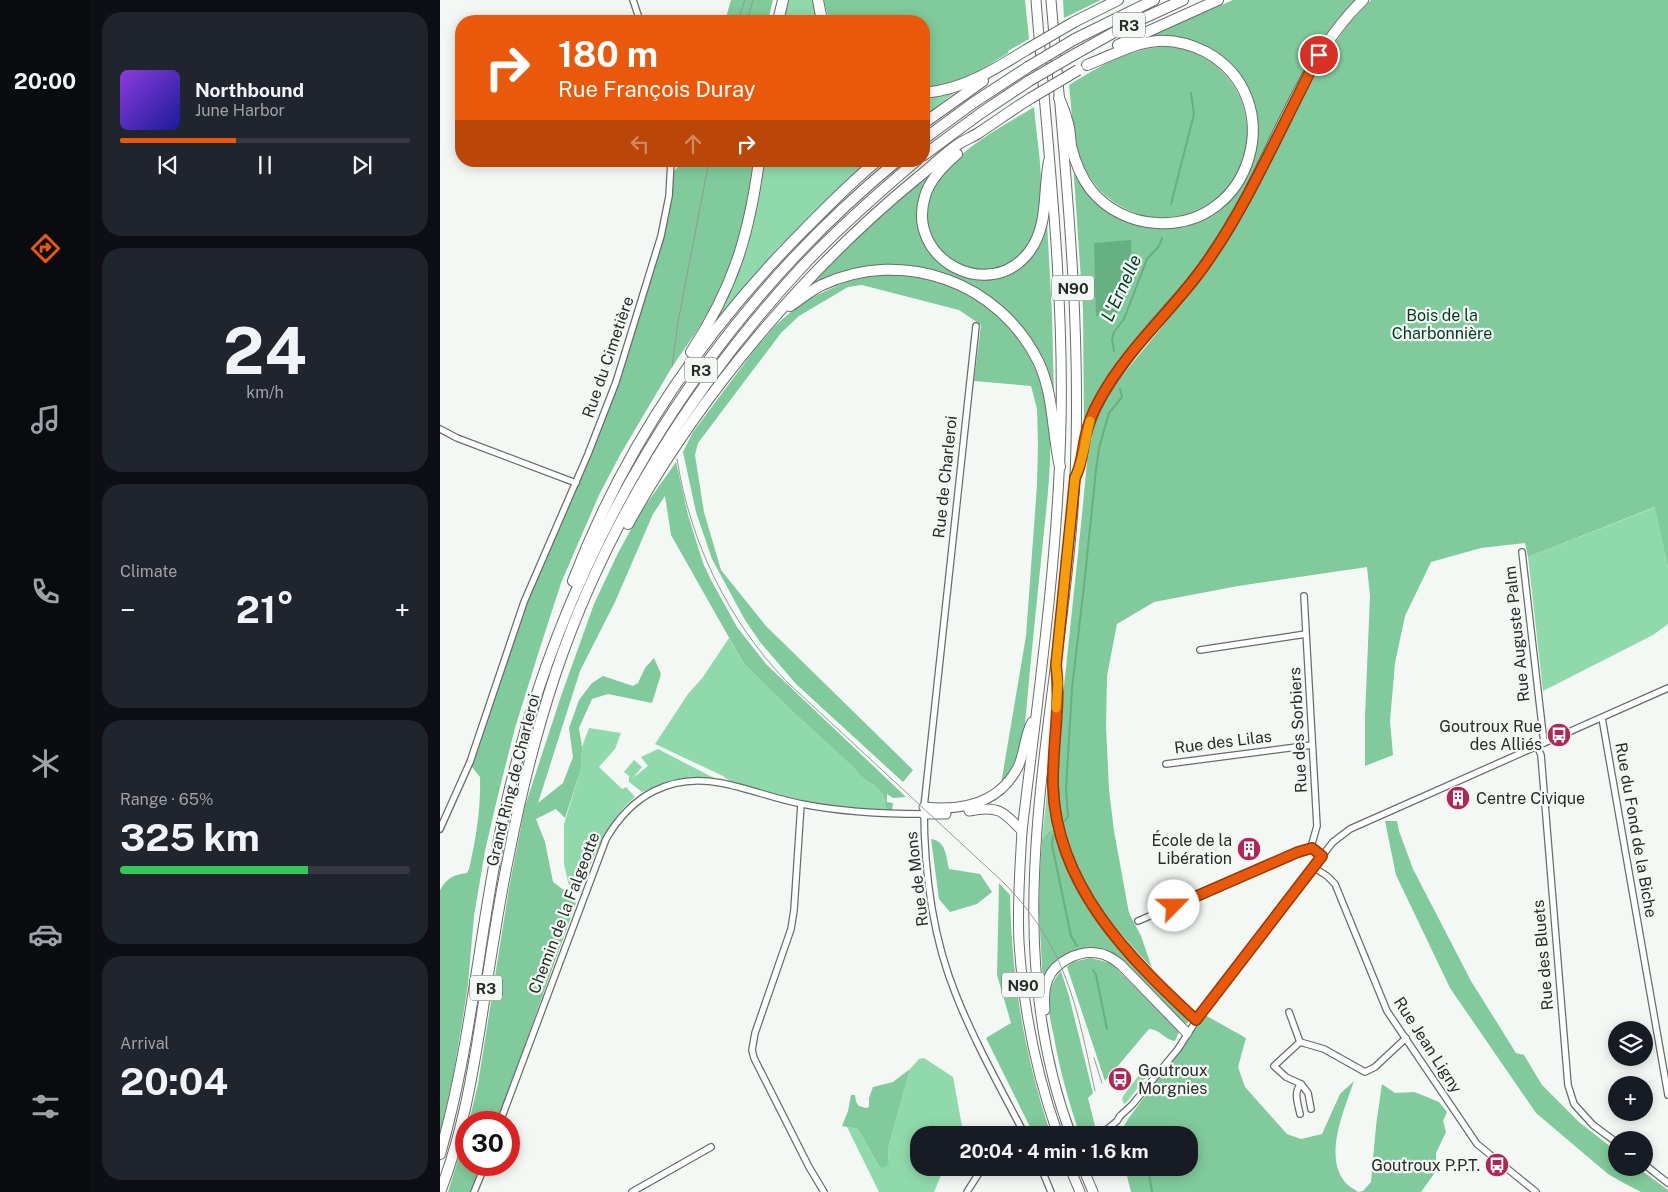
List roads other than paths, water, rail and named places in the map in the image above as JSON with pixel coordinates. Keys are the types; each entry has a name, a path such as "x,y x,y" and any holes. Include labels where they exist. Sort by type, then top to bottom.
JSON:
{"highway":[{"path":"779,15 783,0"},
{"path":"818,0 821,15"},
{"name":"N90","path":"1036,0 1049,161 1060,338 1060,467 1057,520 1022,831 1019,878 1019,940 1023,990 1042,1082 1055,1126"},
{"name":"N90","path":"1051,0 1075,320 1075,478 1033,878 1033,940 1043,1033 1053,1079 1067,1126"},
{"path":"930,119 995,70 1026,50 1074,22 1118,0"},
{"name":"R3","path":"930,135 973,103 1028,67 1075,39 1154,0"},
{"name":"R3","path":"930,151 1029,81 1120,30 1184,0"},
{"path":"591,584 604,571 640,502 714,393 798,290 852,235 958,144 1097,56 1218,0"},
{"path":"1075,478 1081,466 1092,416 1100,399 1130,354 1190,284 1210,257 1239,211 1319,55 1350,12 1363,0"},
{"path":"1059,98 1068,121 1076,163 1084,179 1093,192 1119,213 1134,220 1150,223 1182,222 1208,212 1233,190 1243,175 1249,160 1254,127 1251,109 1244,92 1228,69 1214,57 1187,45 1169,41 1158,41 1133,46 1082,67"},
{"path":"930,92 952,89 995,70"},
{"path":"979,132 946,164 933,180 925,195 922,213 928,242 945,262 959,271 973,274 988,274 1003,271 1029,253 1042,224 1049,161"},
{"path":"666,396 673,380 711,320 737,266 750,220 758,167"},
{"path":"562,620 570,589 591,534 632,452 666,396 723,320 755,282 818,216 871,167"},
{"name":"Grand Ring de Charleroi","path":"440,1154 450,1119 461,1067 486,911 506,806 530,713 562,620 624,490 679,401 714,352 791,261 833,218 890,167"},
{"name":"Grand Ring de Charleroi","path":"440,1192 448,1174 463,1122 474,1067 508,859 528,768 542,715 557,670 591,584 634,496 690,407 724,359 801,267 842,226 909,167"},
{"path":"776,317 821,285 860,273 903,269 943,277 960,284 993,305 1006,317 1020,331 1038,362 1046,379 1051,400 1054,442 1060,467"},
{"path":"1056,665 1058,683 1053,786 1055,808 1067,856 1076,878 1103,922 1134,959 1196,1020"},
{"path":"924,811 975,804 1000,789 1009,780 1018,766 1028,729 1036,715"},
{"path":"924,811 960,813 985,808 998,810 1009,817 1022,831"},
{"path":"1043,1033 1046,1016 1045,992 1049,978 1053,971 1068,959 1087,953 1109,957 1121,965 1188,1033"},
{"path":"1073,1176 1080,1192"},
{"path":"1086,1176 1093,1192"}],"street":[{"path":"633,0 638,15"},
{"name":"Rue du Cimetière","path":"440,829 470,762 511,639 544,553 576,483 616,382 650,276 666,215 670,167"},
{"name":"Rue de Charleroi","path":"943,632 976,326"},
{"path":"440,429 457,438 576,483"},
{"name":"Rue Auguste Palm","path":"1522,552 1544,743"},
{"name":"Rue des Sorbiers","path":"1304,596 1317,826 1312,848"},
{"name":"Rue de Mons","path":"943,632 924,811 926,861 932,912 943,958 955,993 979,1049 1020,1126"},
{"path":"1200,650 1306,634"},
{"path":"1111,1126 1132,1105 1178,1049 1196,1020 1333,842 1350,829 1668,688"},
{"name":"Rue du Fond de la Biche","path":"1602,718 1668,1095"},
{"name":"Rue des Lilas","path":"1166,764 1312,745"},
{"name":"Rue des Bluets","path":"1537,746 1541,755 1568,1085 1574,1104 1593,1124 1608,1136"},
{"name":"Chemin de la Falgeotte","path":"504,1111 606,838 617,820 633,804 657,790 673,784 690,781 720,783 801,804 875,814 924,811"},
{"path":"801,804 791,929 755,1033 752,1050 754,1058 809,1167 824,1192"},
{"path":"1138,921 1298,852 1312,848 1322,856"},
{"name":"Rue Jean Ligny","path":"1313,867 1335,884 1387,1011 1477,1144 1536,1192"},
{"path":"1289,1012 1300,1042"},
{"path":"1300,1042 1324,1049 1365,1072 1375,1067 1406,1038"},
{"path":"1300,1042 1274,1066 1286,1077 1301,1084 1308,1093 1311,1109"},
{"path":"1300,1114 1296,1095 1301,1084"},
{"path":"632,1192 710,1147"},
{"path":"1653,1171 1668,1182"},
{"path":"474,1192 480,1176"},
{"path":"967,1192 977,1176"},
{"path":"1044,1176 1051,1192"}],"water":[{"path":"1131,240 1132,280 1116,314 1096,316 1094,243"}],"waterway":[{"name":"L'Ernelle","path":"1171,204 1194,114 1191,93"},
{"name":"L'Ernelle","path":"1114,351 1112,339 1114,332 1124,319 1147,259 1159,246 1162,238"},
{"name":"L'Ernelle","path":"1065,821 1068,816 1066,789 1072,688 1096,470 1099,448 1109,413 1122,397 1120,389"},
{"name":"L'Ernelle","path":"1053,836 1052,845 1071,936 1077,946"},
{"name":"L'Ernelle","path":"1093,970 1096,975 1107,1029"},
{"name":"L'Ernelle","path":"1149,1176 1152,1192"}],"tram line":[{"path":"740,15 745,0"},
{"path":"749,15 753,0"},
{"path":"672,367 678,322 708,167"},
{"path":"677,459 691,520 702,550 729,606 765,657 786,681 1004,883 1025,907 1042,931 1056,955 1075,1005 1095,1091"},
{"path":"1094,1058 1102,1083"}],"place":[{"name":"Goutroux Rue des Alliés","path":"1559,735"},
{"name":"Centre Civique","path":"1458,798"},
{"name":"École de la Libération","path":"1249,849"},
{"name":"Goutroux Morgnies","path":"1120,1079"},
{"name":"Goutroux P.P.T.","path":"1497,1165"}],"park label":[{"name":"Bois de la Charbonnière","path":"1442,324"}]}
